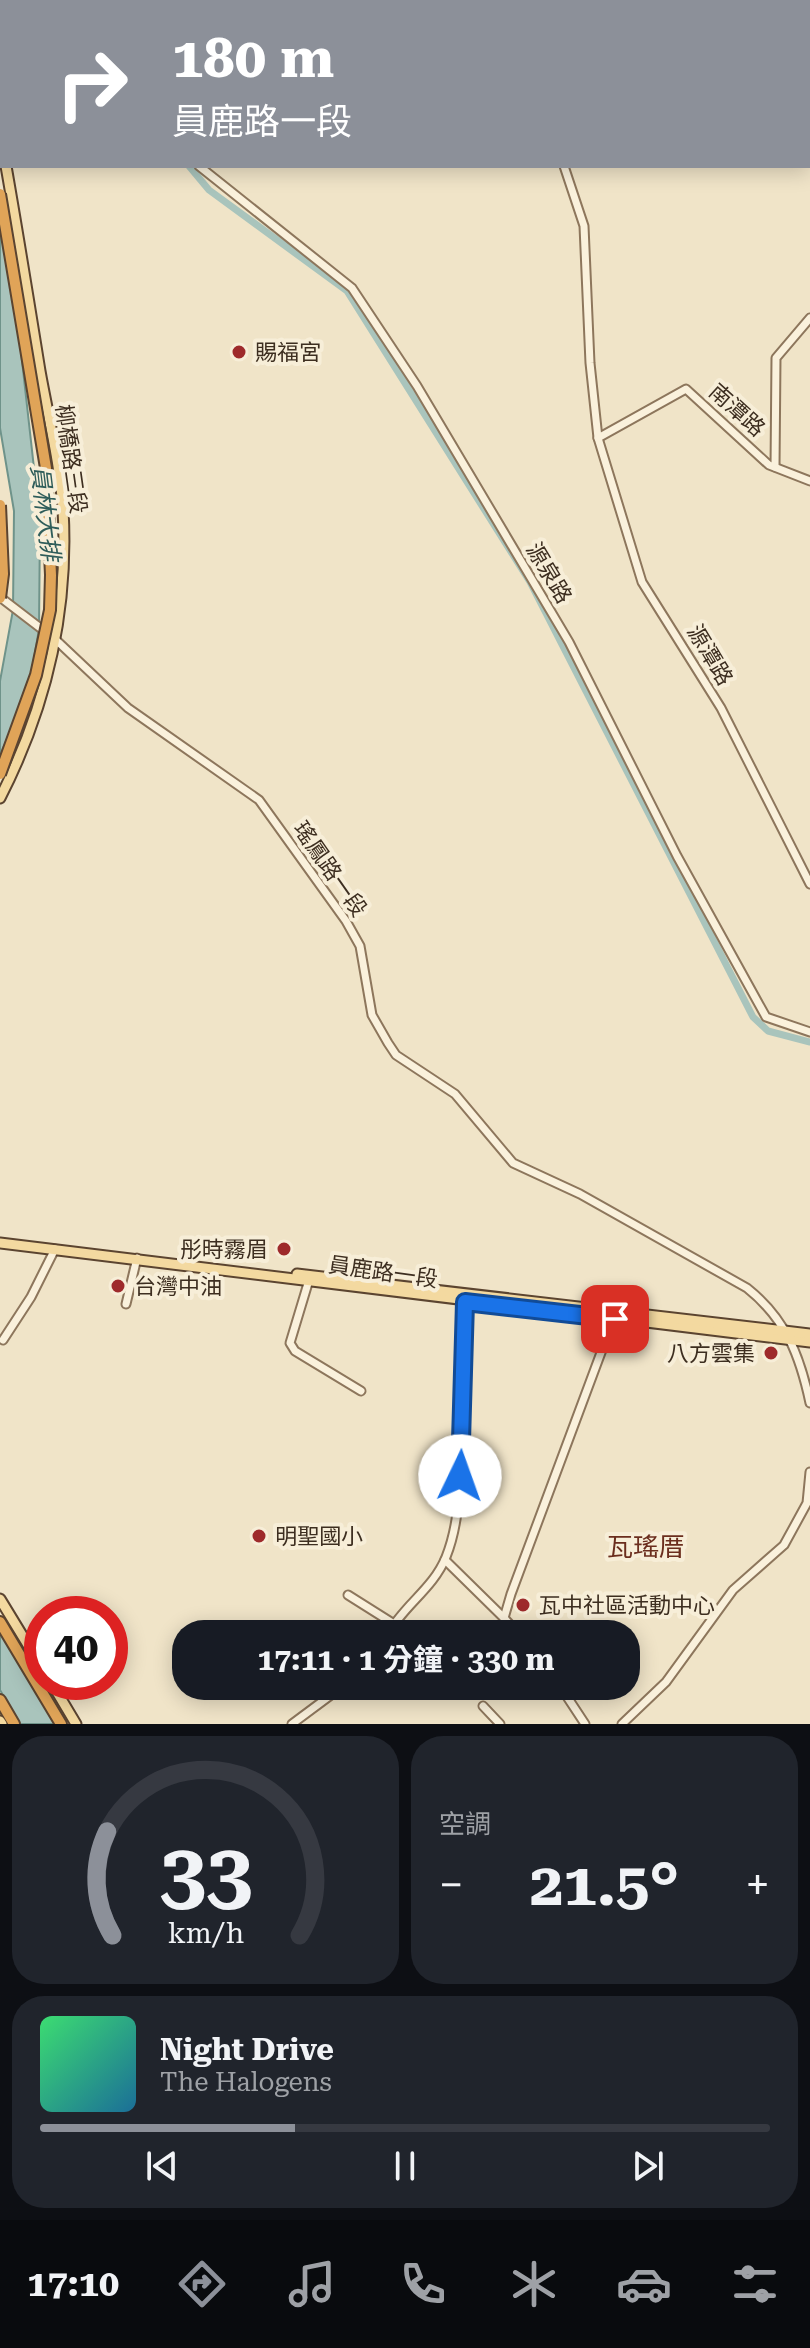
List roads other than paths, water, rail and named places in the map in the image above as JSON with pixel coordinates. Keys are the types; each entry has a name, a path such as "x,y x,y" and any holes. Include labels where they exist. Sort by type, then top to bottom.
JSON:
{"highway":[{"path":"0,194 46,468 51,575 50,610 36,675 0,774"},
{"path":"0,505 1,598"},
{"path":"0,1622 24,1662"},
{"path":"0,1700 14,1724"},
{"path":"47,1700 61,1724"},
{"path":"47,1700 68,1724"}],"main road":[{"name":"柳橋路三段","path":"0,798 30,735 56,640 63,577 63,509 6,168"},
{"name":"員鹿路一段","path":"0,1243 286,1275 465,1302 616,1315"},
{"name":"員鹿路一段","path":"286,1275 305,1273 616,1315 788,1335 810,1334"},
{"name":"員鹿路一段","path":"788,1335 810,1342"},
{"path":"0,1599 24,1638"},
{"path":"62,1700 76,1724"}],"street":[{"name":"源泉路","path":"202,168 352,288 417,386 569,642 677,856 766,1017 810,1032"},
{"name":"源潭路","path":"565,168 584,226 590,363 598,438 642,582 721,708 810,884"},
{"path":"775,467 776,358 810,318"},
{"name":"南潭路","path":"598,438 686,389 775,467 810,481"},
{"name":"瑤鳳路一段","path":"1,598 56,640 128,708 259,800 346,921 360,946 372,1015 396,1055 455,1094 513,1163 580,1194 747,1288 770,1307 788,1335"},
{"path":"3,1340 31,1297 55,1249"},
{"path":"126,1304 137,1258"},
{"path":"309,1280 290,1343 295,1351 361,1391"},
{"path":"396,1620 401,1611 420,1599 445,1560 460,1506 465,1302"},
{"path":"445,1560 504,1618 530,1537 555,1483 570,1432 582,1412 616,1315"},
{"path":"788,1335 810,1403"},
{"path":"461,1446 492,1460"},
{"path":"622,1724 666,1682 733,1590 784,1545 807,1503 810,1472"},
{"path":"348,1595 388,1620"},
{"path":"292,1724 324,1700"},
{"path":"569,1700 585,1724"},
{"path":"483,1706 500,1724"}],"water":[{"path":"0,221 18,325 40,522 39,629 29,688 0,755 0,681 13,610 14,511 0,428"},
{"path":"0,1627 24,1668 24,1700 43,1700 57,1724 20,1724 0,1690"}],"waterway":[{"path":"191,168 209,190 347,291 530,582 753,1017 768,1031 810,1042"}],"place":[{"name":"賜福宮","path":"239,352"},
{"name":"彤時霧眉","path":"284,1249"},
{"name":"台灣中油","path":"118,1286"},
{"name":"八方雲集","path":"771,1353"},
{"name":"明聖國小","path":"259,1536"},
{"name":"瓦中社區活動中心","path":"523,1605"}],"district":[{"name":"瓦瑤厝","path":"646,1547"}],"water label":[{"name":"員林大排","path":"45,513"}]}
